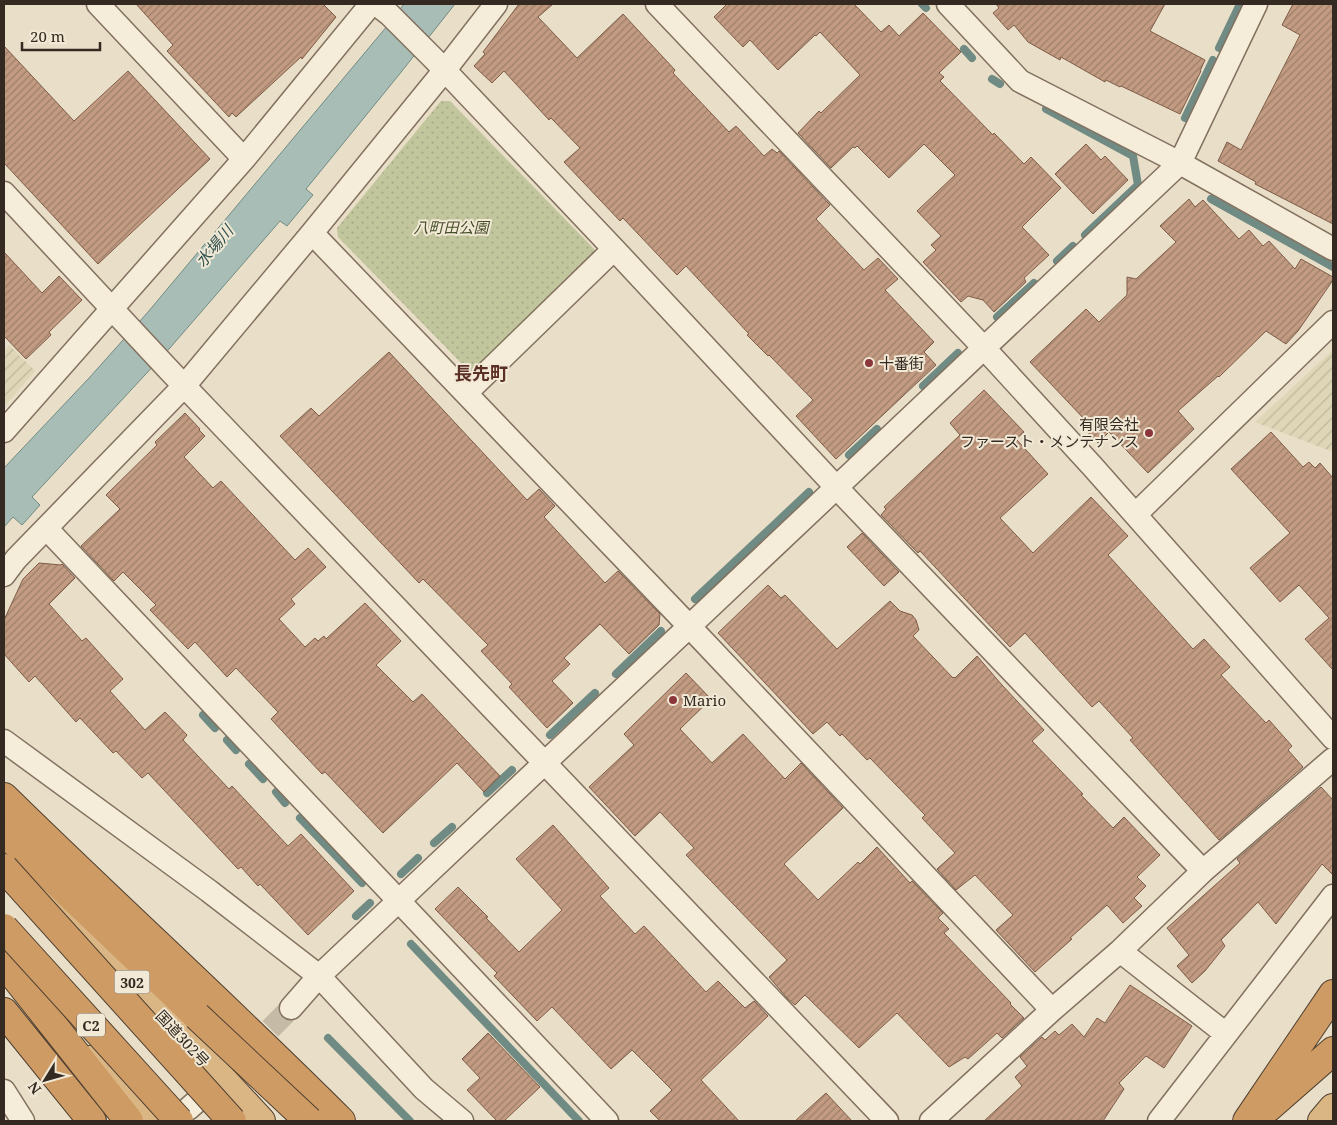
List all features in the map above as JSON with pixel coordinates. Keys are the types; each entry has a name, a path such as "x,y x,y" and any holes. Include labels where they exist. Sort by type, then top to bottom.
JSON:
{"highway":[{"path":"4,797 276,1056 341,1121"},
{"path":"4,832 309,1121"},
{"name":"国道302号","path":"4,844 261,1121"},
{"path":"4,868 232,1121"},
{"name":"C2","path":"4,928 187,1111"},
{"path":"4,962 129,1121"},
{"path":"4,962 150,1121"},
{"path":"1247,1121 1333,994"},
{"path":"4,1012 92,1121"},
{"path":"1251,1121 1333,1052"},
{"path":"1272,1121 1333,1052"},
{"path":"1322,1121 1333,1108"}],"street":[{"path":"98,4 244,159"},
{"path":"4,576 16,559 46,528 177,378 312,232 439,66 496,4"},
{"path":"657,4 984,348 1136,514 1333,738"},
{"path":"948,4 1020,81 1180,163 1333,249"},
{"path":"291,1008 319,976 1180,163 1256,4"},
{"path":"4,431 379,7 439,66 614,249 836,488 1204,871"},
{"path":"4,193 177,378 887,1121"},
{"path":"312,232 689,626 1052,1010"},
{"path":"466,393 614,249"},
{"path":"1136,514 1333,322"},
{"path":"46,528 607,1121"},
{"path":"4,741 209,891 319,976 424,1089 462,1121"},
{"path":"932,1121 1052,1010 1120,951 1204,871 1333,759"},
{"path":"1159,1121 1333,896"},
{"path":"1120,951 1226,1034"},
{"path":"4,1091 23,1121"}],"shaded area":[{"path":"9,345 35,371 4,407 4,351"},
{"path":"1333,350 1333,452 1255,422"}],"green space":[{"name":"八町田公園","path":"441,101 450,101 596,251 480,372 470,372 338,237 337,228"}],"water":[{"name":"水場川","path":"404,4 455,4 306,189 313,195 287,226 280,221 169,349 32,497 40,505 23,524 13,517 4,527 4,468 148,312"}],"building":[{"path":"136,4 323,4 336,17 302,59 301,57 236,117 232,113 229,117 167,51 173,45"},
{"path":"519,4 553,4 538,17 577,58 623,14 675,70 673,73 729,132 736,126 764,156 772,149 777,153 779,151 830,205 816,219 864,270 878,258 898,279 885,290 934,342 924,352 936,365 836,459 796,416 813,400 747,335 749,334 686,266 677,275 623,218 620,221 564,162 580,148 551,118 549,120 504,71 492,83 474,66 485,54 483,52"},
{"path":"727,4 854,4 881,32 889,25 899,36 923,13 961,52 939,73 944,77 940,81 1024,164 1031,157 1061,188 1022,227 1049,255 1024,278 1026,282 994,312 983,300 968,296 961,302 923,262 936,250 931,245 941,236 917,211 955,175 924,144 889,178 857,146 853,147 831,168 798,133 819,111 821,113 860,75 820,32 778,70 750,40 743,47 714,17"},
{"path":"996,4 1165,4 1150,31 1205,60 1180,114 1121,86 1106,80 1105,82 1061,57 1060,60 1028,42 1014,25 1008,30 993,13 999,8"},
{"path":"1293,4 1333,4 1333,224 1255,184 1256,182 1218,161 1227,142 1241,150 1300,35 1282,25"},
{"path":"4,46 74,121 128,71 210,159 98,264 4,163"},
{"path":"1086,144 1101,160 1105,156 1128,180 1093,214 1055,174"},
{"path":"1189,199 1195,207 1203,200 1239,239 1249,230 1263,246 1269,241 1295,269 1301,259 1333,277 1333,280 1298,331 1286,344 1266,331 1219,377 1178,411 1194,429 1148,473 1109,432 1098,443 1082,426 1087,422 1030,362 1086,309 1099,322 1127,295 1127,277 1136,279 1176,242 1160,226"},
{"path":"4,252 42,293 59,276 82,300 49,332 51,335 26,359 4,336"},
{"path":"389,352 527,500 539,489 555,506 544,517 605,583 618,571 660,614 659,625 629,654 600,624 564,658 570,664 552,681 573,703 547,728 509,687 512,684 481,651 488,645 423,579 419,583 280,436 311,408 319,416"},
{"path":"984,390 1024,432 1016,439 1048,474 1000,518 1033,553 1091,497 1128,536 1108,555 1193,649 1204,639 1230,667 1221,675 1266,723 1269,720 1292,746 1288,750 1303,767 1219,840 1130,740 1133,738 1099,701 1092,707 1025,633 1010,647 920,551 918,553 881,515 886,509 884,507 960,435 950,423"},
{"path":"185,413 205,436 184,457 213,488 221,481 295,560 308,548 326,567 291,599 295,604 279,619 305,647 315,638 318,641 324,636 326,639 365,603 401,641 376,665 413,702 422,694 500,776 484,792 457,763 383,833 325,772 322,774 271,719 278,712 236,668 227,677 195,642 188,649 150,610 156,605 123,572 114,581 81,546 120,509 106,495 157,445 155,442"},
{"path":"1271,432 1303,467 1309,462 1315,468 1320,463 1333,478 1333,670 1305,639 1329,618 1299,585 1280,602 1250,568 1290,533 1231,469"},
{"path":"862,533 899,572 884,586 847,547"},
{"path":"39,563 62,564 75,578 49,604 82,641 86,638 123,679 110,691 145,730 165,712 187,735 183,740 229,789 232,786 288,846 301,834 354,891 308,935 260,884 258,886 241,867 238,869 148,773 142,778 116,751 113,753 80,718 76,722 35,676 29,682 4,654 4,620 23,579"},
{"path":"768,585 781,598 785,595 837,649 890,601 900,611 912,615 916,620 919,630 913,636 953,678 977,656 1044,730 1032,741 1083,794 1081,795 1113,828 1124,817 1160,855 1137,877 1146,886 1134,898 1142,906 1123,923 1107,905 1035,972 996,930 1013,915 975,875 956,890 937,869 955,853 922,818 925,815 870,758 867,760 842,734 840,736 827,722 813,734 718,633"},
{"path":"686,673 711,699 680,729 712,763 743,734 785,779 801,763 843,808 784,864 818,900 858,862 860,864 877,847 910,883 912,881 943,913 938,918 949,929 944,933 1024,1018 1002,1038 997,1033 968,1059 965,1057 949,1067 897,1013 859,1048 805,995 795,1005 787,998 769,977 787,960 686,855 694,848 660,812 635,836 589,787 634,745 624,734"},
{"path":"1321,787 1333,800 1333,875 1322,864 1276,924 1258,902 1221,940 1225,946 1205,971 1192,983 1177,966 1189,955 1167,928 1240,863 1237,859"},
{"path":"553,825 609,888 600,896 635,934 644,926 706,992 718,981 745,1008 754,1001 768,1016 701,1080 739,1121 660,1121 650,1111 672,1090 632,1050 611,1069 552,1007 537,1021 494,976 497,973 435,909 458,887 519,952 562,910 516,859"},
{"path":"1130,985 1192,1026 1164,1068 1146,1056 1119,1083 1124,1089 1103,1121 984,1121 1022,1086 1015,1077 1027,1066 1020,1057 1042,1037 1045,1040 1055,1031 1059,1035 1072,1024 1084,1037 1097,1018 1105,1023"},
{"path":"488,1033 540,1087 504,1121 497,1121 467,1090 480,1078 462,1059"},
{"path":"826,1093 852,1121 795,1121"}],"waterway":[{"path":"922,4 926,8"},
{"path":"1219,48 1240,4"},
{"path":"964,49 972,58"},
{"path":"1185,118 1213,60"},
{"path":"992,79 1000,84"},
{"path":"1046,109 1133,156 1138,185 1085,235"},
{"path":"1211,199 1333,267"},
{"path":"1057,261 1073,246"},
{"path":"997,317 1034,283"},
{"path":"923,386 958,353"},
{"path":"849,455 877,429"},
{"path":"695,599 809,492"},
{"path":"616,674 661,631"},
{"path":"550,735 595,693"},
{"path":"203,715 215,728"},
{"path":"227,740 236,750"},
{"path":"249,764 263,779"},
{"path":"487,793 512,770"},
{"path":"276,792 285,803"},
{"path":"300,818 362,883"},
{"path":"434,843 452,827"},
{"path":"401,874 418,858"},
{"path":"356,916 370,903"},
{"path":"411,944 579,1121"},
{"path":"328,1038 410,1121"}],"tunnel":[{"path":"247,1052 291,1008"}],"place":[{"name":"十番街","path":"869,363"},
{"name":"有限会社 ファースト・メンテナンス","path":"1149,433"},
{"name":"Mario","path":"673,700"}],"district":[{"name":"長先町","path":"481,373"}]}
